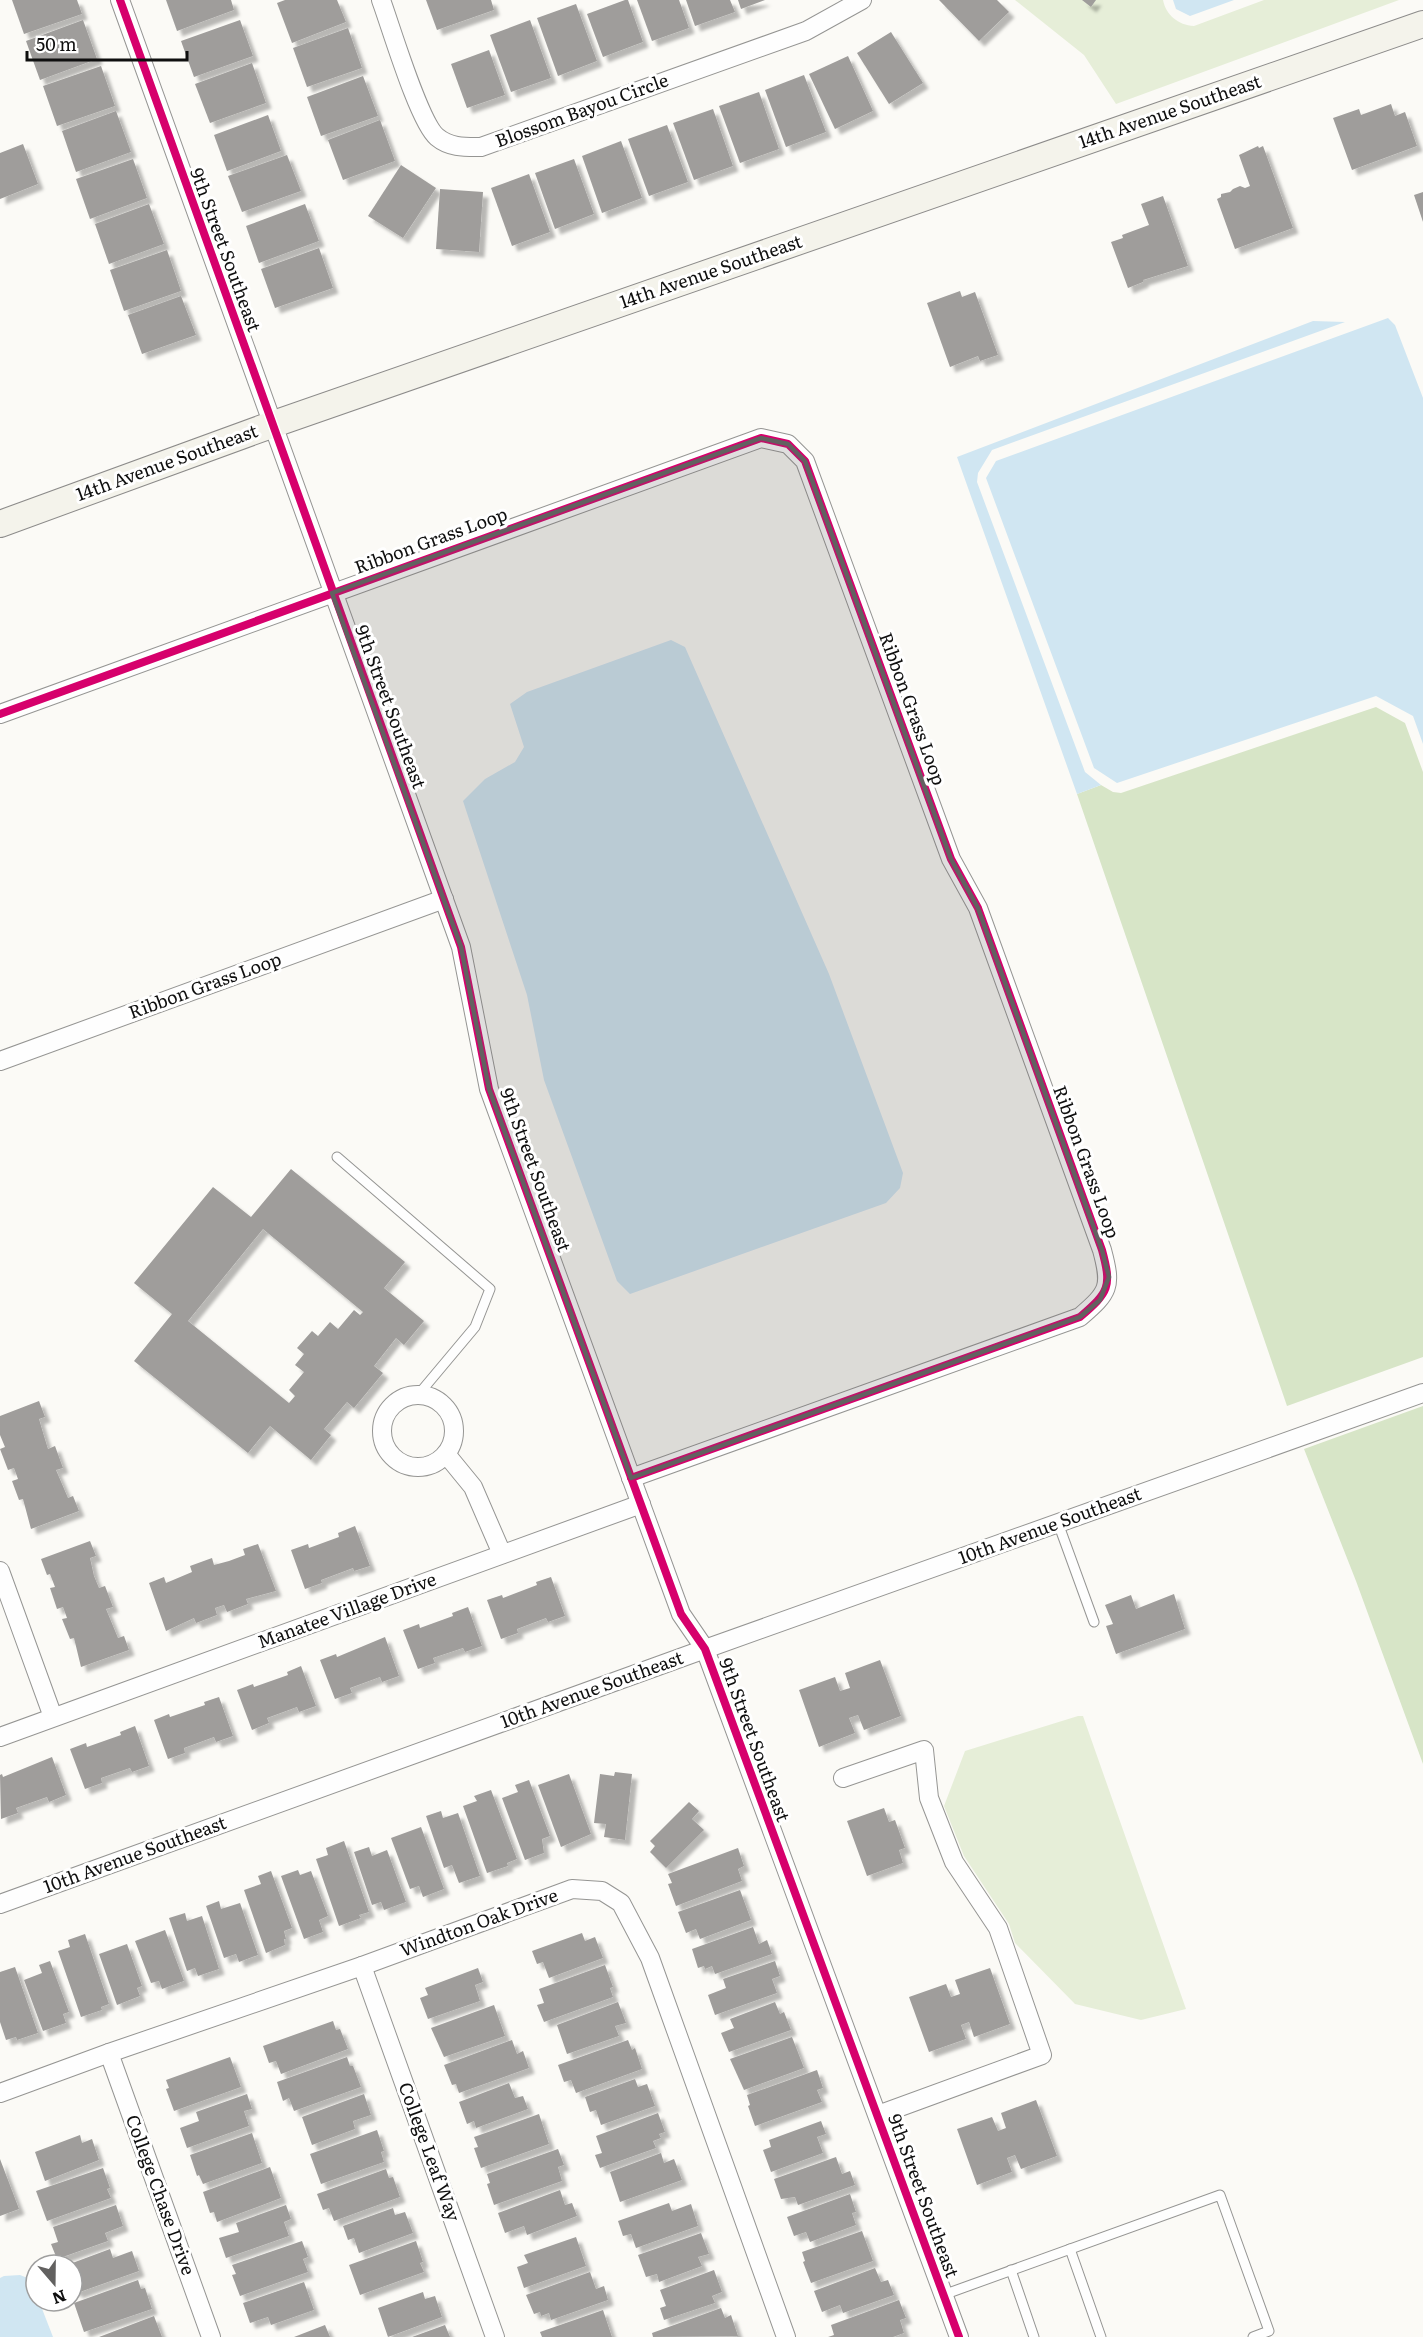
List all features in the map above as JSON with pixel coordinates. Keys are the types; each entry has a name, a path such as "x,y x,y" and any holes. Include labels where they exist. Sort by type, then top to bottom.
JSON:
{"street":[{"name":"9th Street Southeast","path":"120,0 271,425 461,947 489,1089 681,1614 705,1649 959,2337"},
{"name":"Blossom Bayou Circle","path":"381,0 422,116 436,137 455,147 482,147 806,31 862,0"},
{"name":"14th Avenue Southeast","path":"0,524 271,425 1423,24"},
{"name":"Ribbon Grass Loop","path":"0,714 761,438 788,444 805,461 951,859 978,908 1102,1250 1109,1277 1100,1300 1080,1317 631,1478"},
{"name":"Ribbon Grass Loop","path":"0,1061 444,899"},
{"name":"10th Avenue Southeast","path":"0,1904 1423,1393"},
{"path":"418,1395 440,1402 453,1421 454,1432 452,1444 437,1462 414,1467 402,1464 392,1457 385,1447 382,1435 383,1423 388,1412 396,1403 406,1397 418,1395"},
{"path":"446,1454 473,1487 502,1554"},
{"name":"Manatee Village Drive","path":"0,1737 641,1504"},
{"path":"0,1571 53,1717"},
{"path":"843,1778 924,1750 929,1798 954,1862 998,1928 1042,2055 878,2115"},
{"name":"Windton Oak Drive","path":"0,2093 362,1966 572,1889 602,1891 621,1903 650,1958 786,2337"},
{"name":"College Leaf Way","path":"362,1966 495,2337"},
{"name":"College Chase Drive","path":"109,2053 211,2337"}],"lane":[{"path":"336,1157 490,1289 475,1327 418,1395"},
{"path":"1058,1523 1094,1622"},
{"path":"943,2295 1220,2195 1269,2331 1253,2337"},
{"path":"1070,2249 1101,2337"},
{"path":"1011,2270 1035,2337"}],"highlighted area":[{"path":"761,438 788,444 805,461 951,859 978,908 1102,1250 1109,1277 1100,1300 1080,1317 631,1478 489,1089 461,947 332,593"}],"green space":[{"path":"1015,0 1163,0 1170,15 1183,24 1194,26 1264,0 1399,0 1116,104 1084,55"},
{"path":"1376,707 1405,723 1423,772 1423,1357 1287,1406 1077,794 1101,785 1113,792 1121,793"},
{"path":"1423,1406 1423,1764 1356,1581 1304,1449"},
{"path":"1083,1716 1186,2009 1141,2020 1075,2004 1015,1943 1009,1924 964,1856 944,1806 965,1751"}],"water":[{"path":"1173,0 1234,0 1190,16 1176,9"},
{"path":"1388,318 1395,325 1423,398 1423,744 1413,716 1376,696 1117,783 1094,768 986,478 996,461"},
{"path":"1313,321 1345,322 992,450 978,473 977,482 1085,772 1101,785 1077,794 957,457"},
{"path":"671,640 685,647 829,974 903,1173 900,1188 886,1203 630,1294 617,1281 544,1080 527,995 463,801 485,779 515,762 524,747 510,704 527,692"},
{"path":"24,2277 24,2313 44,2313 53,2337 0,2337 0,2278"}],"building":[{"path":"12,0 77,0 82,14 24,34"},
{"path":"166,0 231,0 234,10 177,31"},
{"path":"285,0 337,0 346,22 292,43 277,3"},
{"path":"426,0 491,0 494,10 437,30"},
{"path":"628,0 643,42 603,57 587,14"},
{"path":"637,0 679,0 689,28 652,41"},
{"path":"686,0 730,0 735,12 695,26"},
{"path":"738,0 765,0 741,9"},
{"path":"939,0 997,0 1009,12 979,41"},
{"path":"1082,0 1096,0 1091,7"},
{"path":"576,4 597,61 558,76 537,18"},
{"path":"83,20 97,59 40,80 26,41"},
{"path":"240,20 253,56 194,77 181,41"},
{"path":"530,20 551,78 511,92 490,35"},
{"path":"348,28 362,68 307,87 293,48"},
{"path":"891,32 923,83 889,104 857,53"},
{"path":"489,50 505,95 467,108 451,64"},
{"path":"848,56 873,111 835,129 809,74"},
{"path":"252,63 266,103 210,123 195,84"},
{"path":"101,66 115,106 57,126 43,86"},
{"path":"804,75 826,132 786,147 765,90"},
{"path":"363,76 378,116 321,136 307,97"},
{"path":"759,92 779,149 740,163 719,106"},
{"path":"1391,104 1395,116 1405,112 1417,146 1352,170 1333,118 1359,109 1361,115"},
{"path":"713,109 733,166 694,180 673,123"},
{"path":"116,111 131,152 76,172 62,131"},
{"path":"268,115 281,151 227,171 214,135"},
{"path":"380,120 395,161 343,180 328,140"},
{"path":"667,125 688,182 649,196 628,139"},
{"path":"621,141 642,198 602,213 582,156"},
{"path":"23,144 38,184 0,199 0,153"},
{"path":"1258,146 1259,148 1263,146 1293,228 1235,249 1217,199 1221,197 1221,194 1240,186 1245,188 1250,186 1239,155"},
{"path":"287,155 301,191 242,212 228,176"},
{"path":"133,159 147,198 90,219 76,179"},
{"path":"574,159 594,214 555,229 535,173"},
{"path":"401,165 436,188 403,238 368,216"},
{"path":"529,174 550,232 512,246 491,188"},
{"path":"440,189 483,192 479,252 436,249"},
{"path":"1423,192 1423,222 1414,195"},
{"path":"1163,196 1188,266 1143,280 1128,288 1111,242 1123,238 1122,235 1149,225 1141,204"},
{"path":"149,204 164,244 109,264 95,224"},
{"path":"305,204 319,241 259,263 246,226"},
{"path":"319,248 333,288 275,308 261,269"},
{"path":"167,250 181,291 124,311 110,270"},
{"path":"960,291 962,297 975,292 998,355 980,361 978,356 950,367 927,303"},
{"path":"181,296 196,335 142,354 128,315"},
{"path":"291,1169 405,1262 384,1288 424,1321 404,1345 396,1338 374,1366 383,1373 354,1408 347,1402 324,1429 331,1435 311,1460 270,1426 248,1453 134,1361 172,1314 134,1283 213,1187 251,1217","holes":["263,1229 363,1312 360,1315 354,1310 338,1329 330,1322 318,1336 312,1331 297,1348 304,1354 295,1365 304,1372 289,1390 295,1396 289,1403 188,1321"]},
{"path":"39,1401 45,1417 39,1419 48,1449 55,1446 63,1468 56,1470 68,1498 73,1496 79,1511 31,1529 23,1499 19,1500 12,1481 18,1479 14,1468 8,1470 0,1449 5,1447 0,1435 0,1416"},
{"path":"355,1526 370,1566 354,1571 353,1568 321,1580 322,1583 305,1589 291,1550 308,1544 309,1548 339,1537 338,1533"},
{"path":"90,1541 96,1556 90,1558 94,1576 99,1588 105,1586 113,1607 106,1609 118,1638 124,1636 129,1650 81,1667 74,1638 70,1639 62,1619 67,1618 63,1607 57,1609 50,1588 55,1587 41,1559"},
{"path":"258,1544 276,1591 246,1599 248,1604 227,1612 224,1605 215,1608 217,1615 196,1623 194,1618 166,1631 149,1583 164,1577 166,1583 192,1572 190,1566 212,1558 214,1565 229,1561 245,1555 243,1549"},
{"path":"551,1577 565,1616 548,1622 546,1618 517,1629 518,1633 501,1639 487,1600 502,1595 503,1598"},
{"path":"1174,1594 1185,1629 1116,1654 1106,1626 1113,1624 1105,1605 1131,1595 1136,1609"},
{"path":"468,1607 482,1646 465,1652 463,1648 433,1658 435,1663 418,1669 403,1630 419,1624 420,1628 453,1616 452,1613"},
{"path":"385,1637 399,1676 382,1682 380,1677 350,1688 352,1693 335,1699 320,1660 336,1654 337,1657"},
{"path":"880,1660 901,1716 864,1730 858,1715 849,1718 855,1733 819,1747 799,1690 835,1677 840,1691 850,1688 845,1673"},
{"path":"301,1666 316,1706 299,1712 297,1707 267,1718 269,1723 252,1730 237,1690 253,1684 254,1687 288,1675 287,1672"},
{"path":"219,1697 233,1736 216,1742 214,1737 184,1748 185,1753 168,1759 154,1720 205,1705 204,1702"},
{"path":"135,1726 149,1766 132,1772 130,1768 101,1778 102,1783 85,1789 70,1749 86,1743 87,1747 121,1735 120,1732"},
{"path":"52,1757 66,1795 49,1802 47,1797 16,1808 18,1813 1,1819 0,1775 2,1774 3,1777"},
{"path":"615,1772 632,1774 625,1840 604,1837 606,1824 594,1823 600,1774 614,1776"},
{"path":"569,1774 591,1834 561,1847 538,1785"},
{"path":"529,1780 550,1836 542,1839 544,1853 525,1860 502,1798 518,1792 515,1785"},
{"path":"491,1790 517,1859 507,1863 508,1866 487,1873 463,1806 477,1801 474,1796"},
{"path":"689,1802 699,1811 692,1819 704,1830 666,1868 650,1852 655,1846 650,1841"},
{"path":"884,1808 889,1822 895,1820 905,1848 899,1850 903,1863 867,1876 847,1821"},
{"path":"441,1811 443,1818 458,1813 480,1876 459,1883 452,1865 444,1868 426,1816"},
{"path":"421,1827 444,1889 423,1897 419,1886 410,1889 391,1838"},
{"path":"344,1841 369,1912 359,1915 361,1918 339,1926 316,1859 328,1855 326,1848"},
{"path":"369,1847 372,1856 387,1850 406,1902 384,1910 381,1902 372,1905 354,1852"},
{"path":"738,1848 744,1866 738,1869 742,1881 676,1906 668,1884 672,1883 668,1874"},
{"path":"298,1870 300,1875 311,1871 328,1916 319,1920 323,1932 304,1939 281,1876"},
{"path":"271,1871 292,1928 284,1931 285,1945 266,1953 244,1890 261,1884 258,1876"},
{"path":"740,1890 751,1920 700,1939 696,1929 686,1933 678,1912"},
{"path":"219,1901 221,1909 240,1903 258,1955 239,1962 236,1954 224,1958 206,1906"},
{"path":"185,1913 187,1921 202,1916 219,1969 198,1976 195,1968 187,1971 169,1918"},
{"path":"753,1927 759,1944 767,1940 772,1954 715,1974 712,1966 705,1969 704,1966 698,1968 692,1949"},
{"path":"165,1930 184,1981 162,1989 159,1981 151,1983 135,1941"},
{"path":"582,1933 585,1941 595,1937 603,1958 549,1978 543,1962 537,1964 532,1951"},
{"path":"85,1934 109,2004 101,2007 102,2010 81,2017 58,1951 70,1947 68,1940"},
{"path":"127,1944 142,1986 137,1988 140,1996 117,2005 99,1954"},
{"path":"50,1961 69,2012 63,2014 66,2023 43,2031 24,1980 42,1973 39,1965"},
{"path":"775,1961 780,1976 772,1979 777,1993 715,2015 708,1995 726,1988 723,1979"},
{"path":"605,1965 613,1987 610,1988 613,1997 544,2022 537,2005 544,2003 539,1989"},
{"path":"15,1967 38,2033 17,2040 16,2037 6,2040 0,2022 0,1972"},
{"path":"478,1968 483,1982 475,1985 480,2001 428,2019 420,1998 428,1995 425,1988"},
{"path":"990,1968 1010,2024 974,2037 969,2022 961,2025 966,2039 929,2052 909,1997 946,1984 951,1997 960,1994 955,1980"},
{"path":"618,2002 626,2023 615,2026 619,2036 567,2054 557,2025"},
{"path":"775,2002 780,2014 784,2012 791,2030 729,2052 721,2033 734,2028 730,2019"},
{"path":"494,2005 505,2036 444,2057 431,2028"},
{"path":"333,2021 336,2030 340,2029 348,2049 281,2074 276,2061 269,2063 263,2046"},
{"path":"792,2037 804,2068 744,2090 730,2059"},
{"path":"512,2040 517,2054 523,2051 529,2068 459,2093 456,2084 452,2085 444,2065"},
{"path":"628,2040 632,2050 635,2048 642,2069 576,2093 571,2080 564,2082 558,2065"},
{"path":"230,2057 241,2087 174,2111 166,2089 169,2088 166,2080"},
{"path":"347,2057 361,2087 294,2111 289,2098 283,2101 277,2082"},
{"path":"817,2070 823,2088 817,2090 822,2102 755,2126 747,2095"},
{"path":"635,2079 638,2087 647,2084 655,2106 601,2125 596,2110 590,2112 585,2097"},
{"path":"509,2083 515,2098 523,2096 528,2109 476,2128 474,2121 467,2124 459,2102"},
{"path":"247,2094 252,2109 244,2111 249,2126 187,2148 180,2128 199,2121 196,2112"},
{"path":"364,2094 371,2115 353,2121 355,2129 312,2145 302,2117"},
{"path":"1036,2100 1057,2156 1021,2169 1015,2155 1007,2158 1012,2172 977,2185 957,2129 992,2117 998,2131 1006,2128 1001,2113"},
{"path":"658,2113 665,2132 659,2134 661,2138 653,2141 656,2148 600,2168 595,2155 602,2153 596,2136"},
{"path":"539,2114 549,2144 481,2168 474,2148 478,2147 474,2137"},
{"path":"821,2121 826,2134 817,2137 823,2153 771,2172 763,2150 771,2147 769,2140"},
{"path":"377,2130 384,2151 381,2152 384,2162 321,2184 310,2154"},
{"path":"252,2133 262,2163 203,2184 199,2175 197,2176 190,2155"},
{"path":"80,2135 82,2143 92,2139 99,2160 45,2181 35,2152"},
{"path":"558,2149 564,2165 558,2167 562,2181 494,2205 487,2184 490,2183 487,2174"},
{"path":"661,2153 664,2163 674,2159 682,2180 620,2202 610,2172"},
{"path":"836,2157 842,2174 850,2171 855,2185 798,2205 795,2197 781,2199 774,2179"},
{"path":"0,2159 19,2209 0,2216"},
{"path":"270,2167 281,2198 217,2222 214,2212 210,2213 203,2192"},
{"path":"103,2168 111,2198 47,2221 36,2191"},
{"path":"386,2169 389,2178 393,2177 400,2197 334,2221 329,2208 323,2210 317,2194"},
{"path":"560,2190 565,2205 572,2203 577,2216 527,2235 524,2226 505,2233 498,2213"},
{"path":"850,2194 856,2212 852,2213 856,2225 810,2242 806,2232 794,2236 787,2217"},
{"path":"669,2203 672,2211 691,2204 698,2226 636,2248 631,2234 623,2236 618,2221"},
{"path":"116,2205 123,2226 105,2233 108,2241 74,2253 55,2253 51,2244 58,2242 53,2227"},
{"path":"286,2205 291,2219 284,2222 289,2236 226,2258 219,2238 239,2232 236,2223"},
{"path":"393,2208 395,2215 405,2212 413,2233 359,2253 354,2238 348,2240 343,2226"},
{"path":"862,2231 873,2261 811,2283 803,2262 805,2261 802,2252"},
{"path":"701,2233 709,2254 698,2257 702,2266 659,2282 657,2274 646,2277 638,2255"},
{"path":"576,2237 586,2266 524,2288 517,2267 528,2263 524,2255"},
{"path":"302,2241 308,2257 303,2259 308,2272 240,2296 232,2275 236,2274 232,2265"},
{"path":"416,2241 424,2272 360,2295 349,2265"},
{"path":"110,2249 113,2258 132,2251 139,2271 84,2291 84,2259"},
{"path":"875,2268 881,2282 888,2280 894,2295 843,2313 840,2305 822,2312 814,2291"},
{"path":"714,2270 722,2292 712,2296 715,2303 664,2320 660,2308 666,2306 660,2290"},
{"path":"590,2272 596,2289 604,2286 608,2300 551,2320 549,2313 541,2316 540,2312 534,2314 526,2295"},
{"path":"138,2280 141,2289 145,2288 152,2309 84,2332 77,2313 84,2313 84,2299"},
{"path":"304,2282 314,2310 271,2325 268,2317 250,2323 243,2303"},
{"path":"423,2292 425,2299 435,2296 442,2317 388,2337 378,2308"},
{"path":"899,2300 906,2318 900,2320 904,2333 893,2337 828,2337 834,2335 831,2325"},
{"path":"721,2308 725,2318 731,2315 738,2336 653,2337 652,2333"},
{"path":"603,2310 612,2337 542,2337 540,2332"},
{"path":"154,2316 162,2337 99,2337"},
{"path":"325,2325 330,2337 294,2337"},
{"path":"445,2325 450,2337 412,2337"}],"cycle path":[{"path":"120,0 461,947 489,1089 681,1614 705,1649 959,2337"},
{"path":"0,714 761,438 788,444 805,461 951,859 978,908 1102,1250 1107,1273 1106,1288 1097,1301 1080,1317 631,1478"}]}
